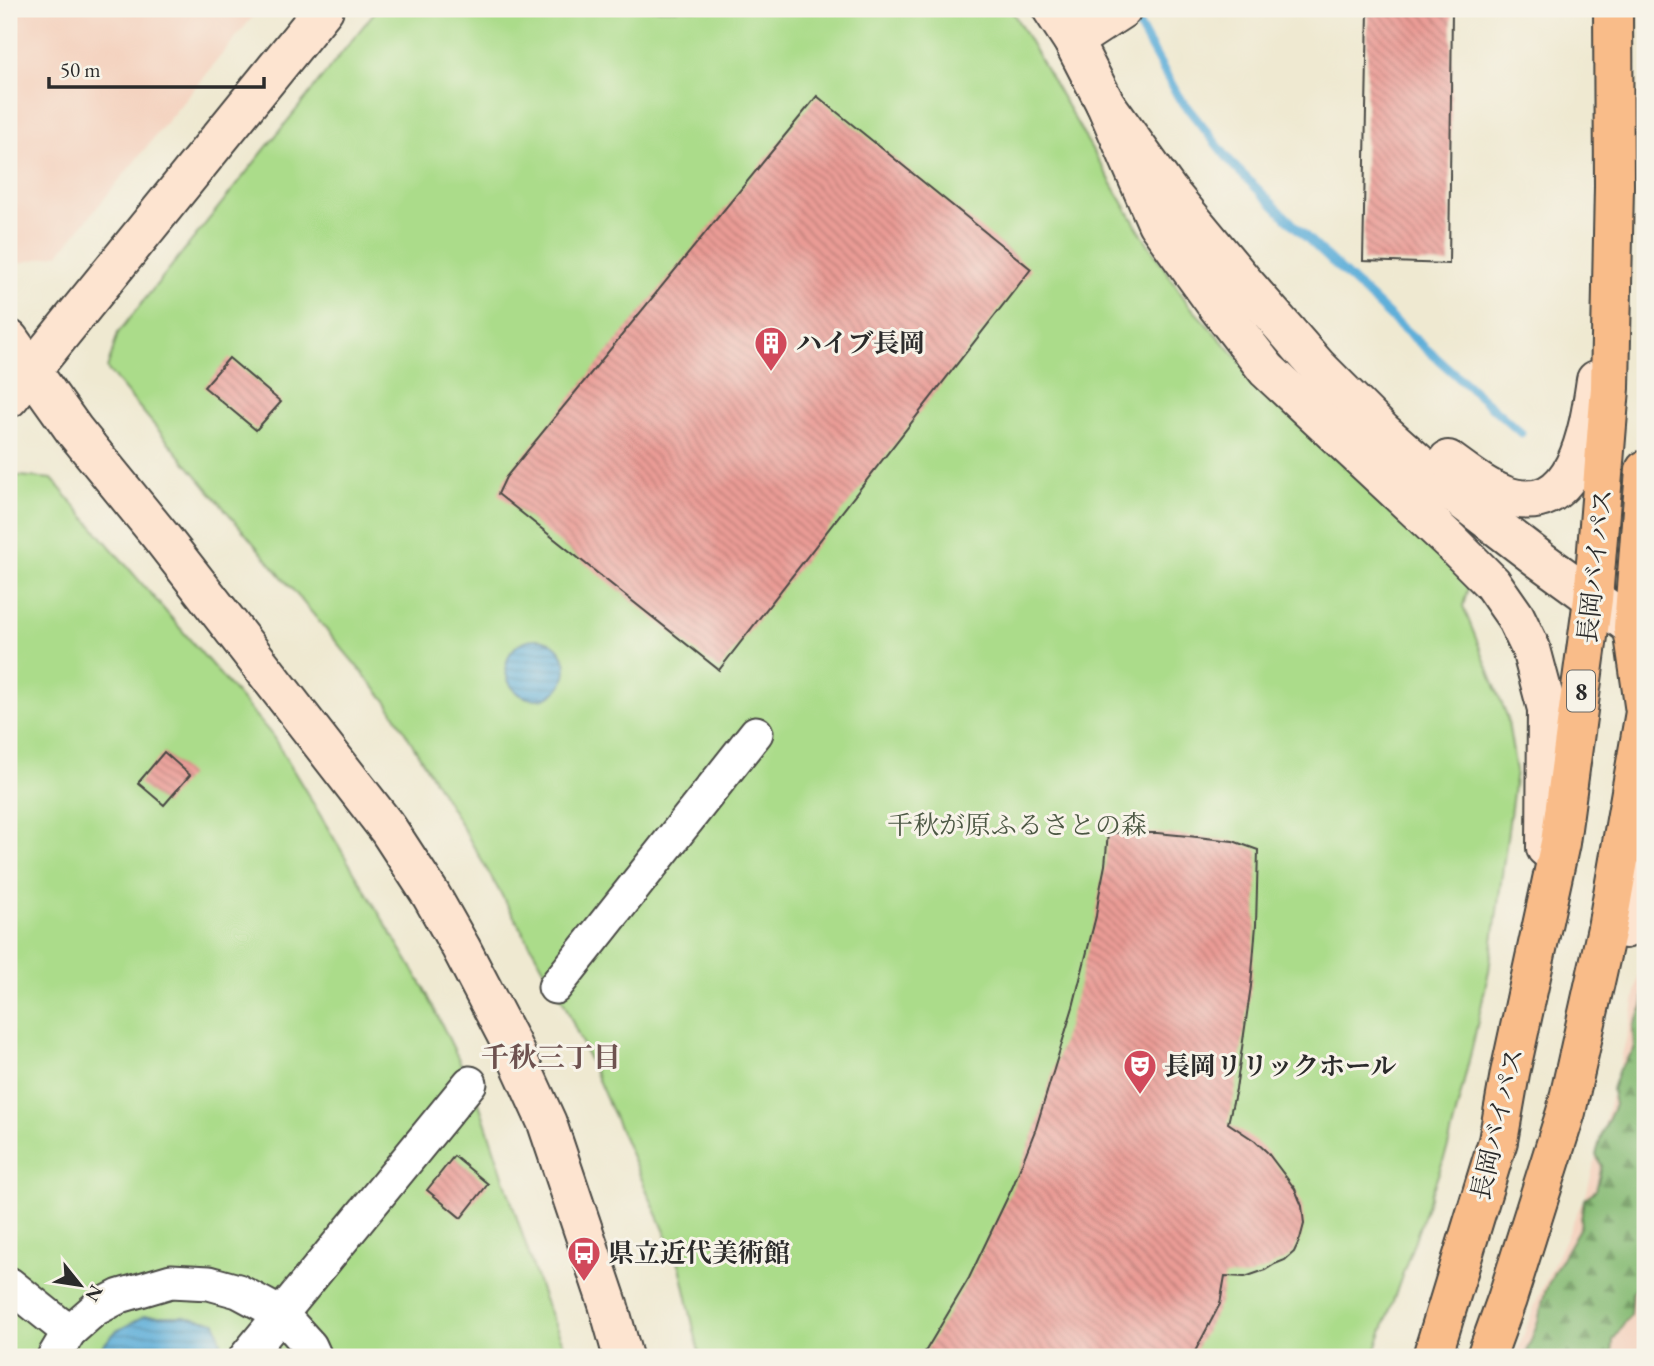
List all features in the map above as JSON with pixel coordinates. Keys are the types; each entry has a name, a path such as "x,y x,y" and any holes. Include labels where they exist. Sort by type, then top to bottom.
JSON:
{"highway":[{"name":"長岡バイパス","path":"1432,1357 1498,1141 1510,1073 1560,843 1593,599 1610,388 1614,186 1613,9"},
{"name":"長岡バイパス","path":"1486,1357 1566,1112 1607,928 1645,712 1639,632 1645,470"}],"street":[{"path":"20,384 324,9"},
{"path":"1052,9 1073,41 1105,103 1157,223 1215,303 1267,370 1450,541 1492,583 1515,616 1531,649 1547,709 1547,830 1541,934"},
{"path":"1073,41 1122,9"},
{"path":"1105,103 1169,192 1242,280 1317,366 1383,432 1445,487 1639,632"},
{"path":"1169,192 1241,249 1368,384 1449,460 1479,482 1504,495 1529,500 1552,493 1569,476 1582,450 1590,421 1613,266"},
{"path":"9,338 20,384 74,430 170,549 388,829 431,895 510,1042 547,1123 608,1304 623,1357"},
{"path":"555,987 756,733"},
{"path":"1566,1112 1600,1045 1645,831"},
{"path":"246,1357 470,1083"},
{"path":"9,1284 61,1345 95,1309 120,1296 171,1281 209,1283 238,1291 281,1314 310,1346 316,1357"}],"shaded area":[{"path":"9,9 259,9 59,254 16,264 9,256"},
{"path":"1645,943 1645,1357 1515,1357 1537,1300 1587,1191 1630,1024"}],"green space":[{"name":"千秋が原ふるさとの森","path":"377,9 1011,9 1137,227 1188,304 1268,391 1470,581 1463,606 1507,716 1516,771 1489,971 1448,1147 1373,1357 700,1357 680,1266 565,1005 460,823 387,702 107,369 118,333"},
{"path":"9,475 52,479 272,735 424,988 477,1097 543,1297 569,1357 9,1357"},
{"path":"1645,975 1645,1281 1632,1291 1630,1315 1613,1340 1612,1357 1525,1357 1545,1292 1580,1227 1584,1199 1596,1190 1602,1166 1596,1155 1602,1133 1615,1105 1612,1089 1619,1069 1634,1050 1633,1027 1643,1007"}],"water":[{"path":"530,639 542,639 561,652 566,669 564,681 553,694 542,699 530,699 511,686 506,675 506,663 519,644"},
{"path":"145,1316 183,1316 216,1322 222,1346 213,1357 93,1357 116,1331"}],"building":[{"path":"1368,9 1452,9 1449,264 1363,261"},
{"name":"ハイブ長岡","path":"817,96 1031,269 719,670 498,494 506,477"},
{"path":"229,358 281,402 256,430 204,387"},
{"path":"164,752 190,775 164,805 138,783"},
{"name":"長岡リリックホール","path":"1108,833 1157,833 1233,841 1258,850 1251,986 1236,1089 1228,1123 1267,1152 1295,1189 1302,1206 1304,1224 1300,1239 1294,1252 1285,1260 1265,1270 1245,1277 1225,1276 1220,1304 1192,1357 922,1357 969,1278 1013,1186 1036,1128 1073,1007 1096,916"},
{"path":"454,1156 488,1184 461,1218 427,1190"}],"waterway":[{"path":"1134,17 1178,96 1234,166 1395,321 1521,433"}],"place":[{"name":"ハイブ長岡","path":"771,373"},
{"name":"長岡リリックホール","path":"1140,1096"},
{"name":"県立近代美術館","path":"584,1283"}],"district":[{"name":"千秋三丁目","path":"551,1057"}]}
